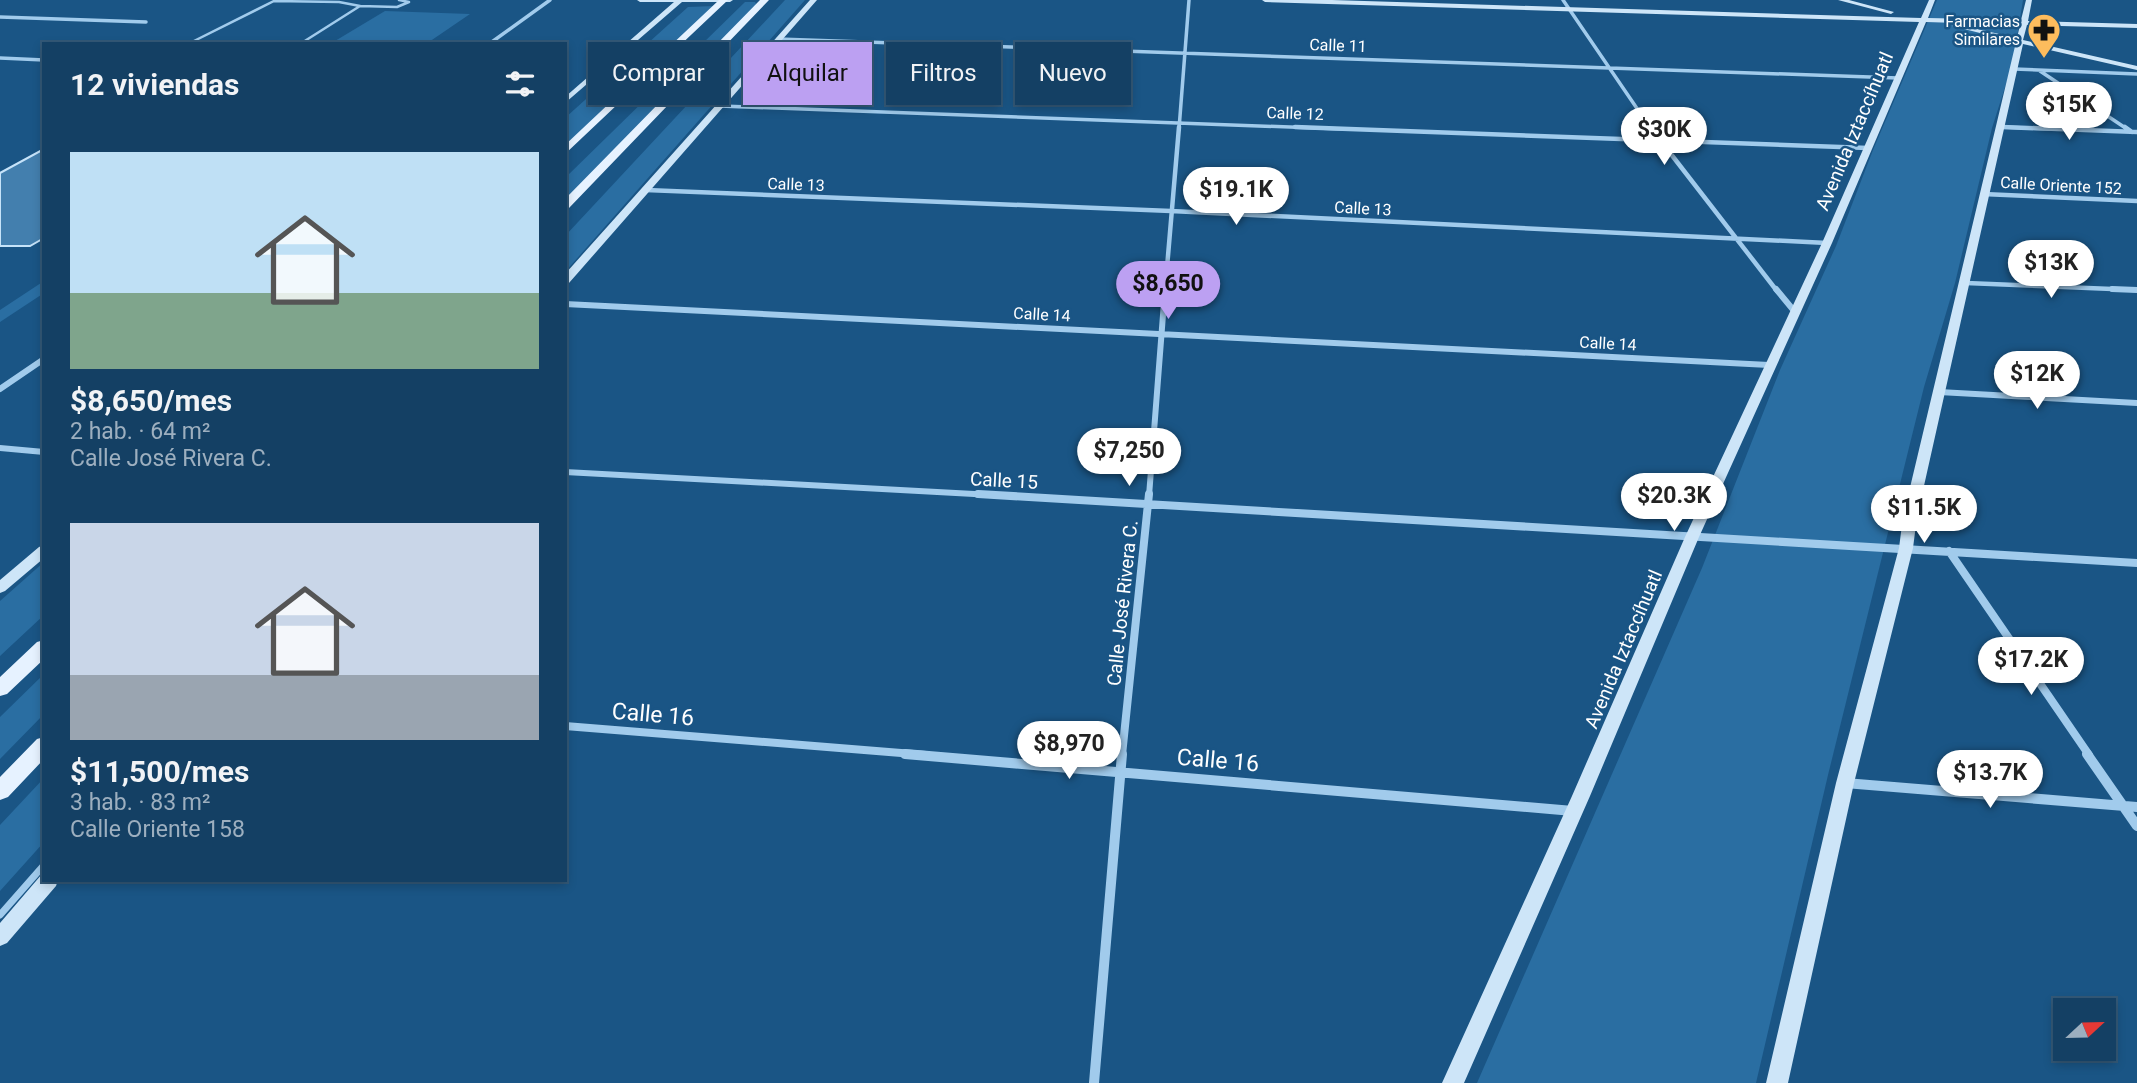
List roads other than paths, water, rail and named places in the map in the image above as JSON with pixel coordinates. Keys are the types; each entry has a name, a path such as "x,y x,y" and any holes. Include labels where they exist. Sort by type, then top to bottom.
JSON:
{"main road":[{"path":"640,0 730,0"},
{"path":"567,148 723,0"},
{"path":"567,204 765,0"},
{"path":"567,279 814,0"},
{"path":"1265,0 2137,26"},
{"path":"1841,0 2137,68"},
{"name":"Avenida Iztaccíhuatl","path":"1453,1083 1575,811 1692,537 1826,243 1932,0"},
{"path":"1777,1083 1844,783 1906,548 1939,392 1966,283 1983,194 2022,41 2029,0"},
{"path":"567,99 680,1"},
{"path":"0,588 42,552"},
{"path":"0,689 42,649"},
{"path":"0,791 42,748"},
{"path":"0,937 47,882"}],"street":[{"path":"492,42 550,0"},
{"name":"Calle José Rivera C.","path":"1094,1083 1120,771 1149,503 1189,0"},
{"path":"1563,0 1731,237 1795,312"},
{"path":"0,17 146,22"},
{"name":"Calle 11","path":"778,39 1898,78"},
{"path":"0,58 42,60"},
{"path":"2014,69 2137,74"},
{"path":"2039,71 2136,133"},
{"name":"Calle 12","path":"720,106 1868,148"},
{"path":"2001,127 2136,133"},
{"name":"Calle 13","path":"646,190 1171,211 1826,243"},
{"name":"Calle Oriente 152","path":"1983,194 2137,201"},
{"path":"1966,283 2137,290"},
{"name":"Calle 14","path":"567,304 1769,365"},
{"path":"0,389 42,360"},
{"path":"1939,392 2137,403"},
{"path":"0,448 42,452"},
{"name":"Calle 15","path":"567,472 1149,503 2137,563"},
{"path":"1950,551 2137,826"},
{"name":"Calle 16","path":"567,726 1575,811"},
{"path":"1844,783 2137,807"}],"lane":[{"path":"192,42 274,1 339,2 360,6 397,7 409,2 399,0"},
{"path":"303,42 360,6"},
{"path":"0,915 42,867"}],"place":[{"name":"Farmacias Similares","path":"2044,60"}]}
